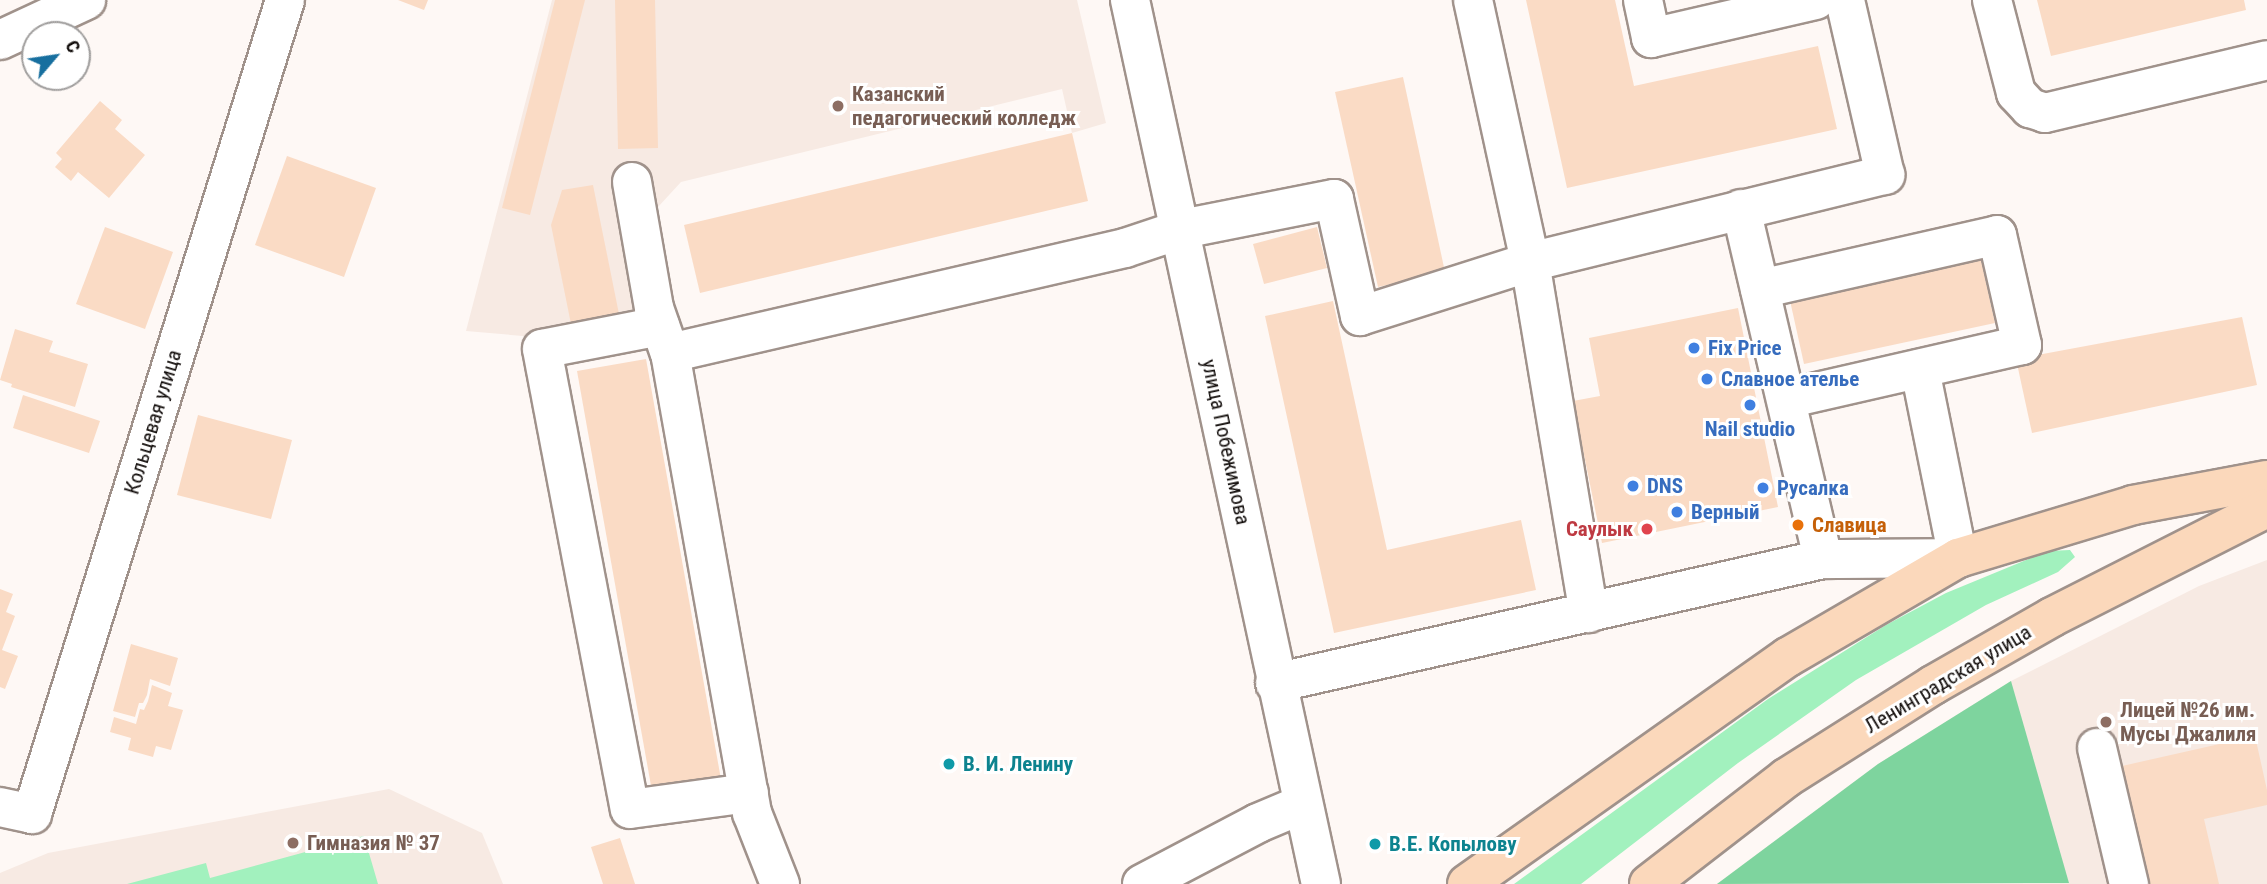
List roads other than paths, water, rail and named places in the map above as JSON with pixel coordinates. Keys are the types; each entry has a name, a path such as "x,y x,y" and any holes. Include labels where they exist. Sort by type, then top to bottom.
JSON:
{"main road":[{"path":"1467,884 1788,657 1958,558 2133,505 2267,480"},
{"name":"Ленинградская улица","path":"1649,884 1786,778 1933,685 2052,617 2267,508"}],"street":[{"path":"0,40 86,0"},
{"name":"Кольцевая улица","path":"0,807 32,814 285,0"},
{"name":"улица Побежимова","path":"1130,0 1182,229 1275,683 1321,884"},
{"path":"1473,0 1530,262 1589,613"},
{"path":"1643,0 1651,38 1816,0"},
{"path":"749,793 630,809 542,349 665,339 1125,247 1182,229 1334,199 1360,316 1530,262 1885,175 1845,0"},
{"path":"1992,0 2015,93 2030,108 2045,113 2267,60"},
{"path":"632,182 665,339 752,813 780,884"},
{"path":"1741,209 1823,559"},
{"path":"1760,289 1997,235 2022,345 1787,399"},
{"path":"1275,683 1823,559 1958,558 1920,369"},
{"path":"2097,748 2129,884"},
{"path":"1142,884 1258,823 1303,804"}],"place":[{"name":"Казанский педагогический колледж","path":"838,106"},
{"name":"Fix Price","path":"1694,348"},
{"name":"Славное ателье","path":"1707,379"},
{"name":"Nail studio","path":"1750,405"},
{"name":"DNS","path":"1633,486"},
{"name":"Русалка","path":"1763,488"},
{"name":"Верный","path":"1677,512"},
{"name":"Славица","path":"1798,525"},
{"name":"Саулык","path":"1647,529"},
{"name":"Лицей №26 им. Мусы Джалиля","path":"2106,722"},
{"name":"В. И. Ленину","path":"949,764"},
{"name":"Гимназия № 37","path":"293,843"},
{"name":"В.Е. Копылову","path":"1375,844"}]}
